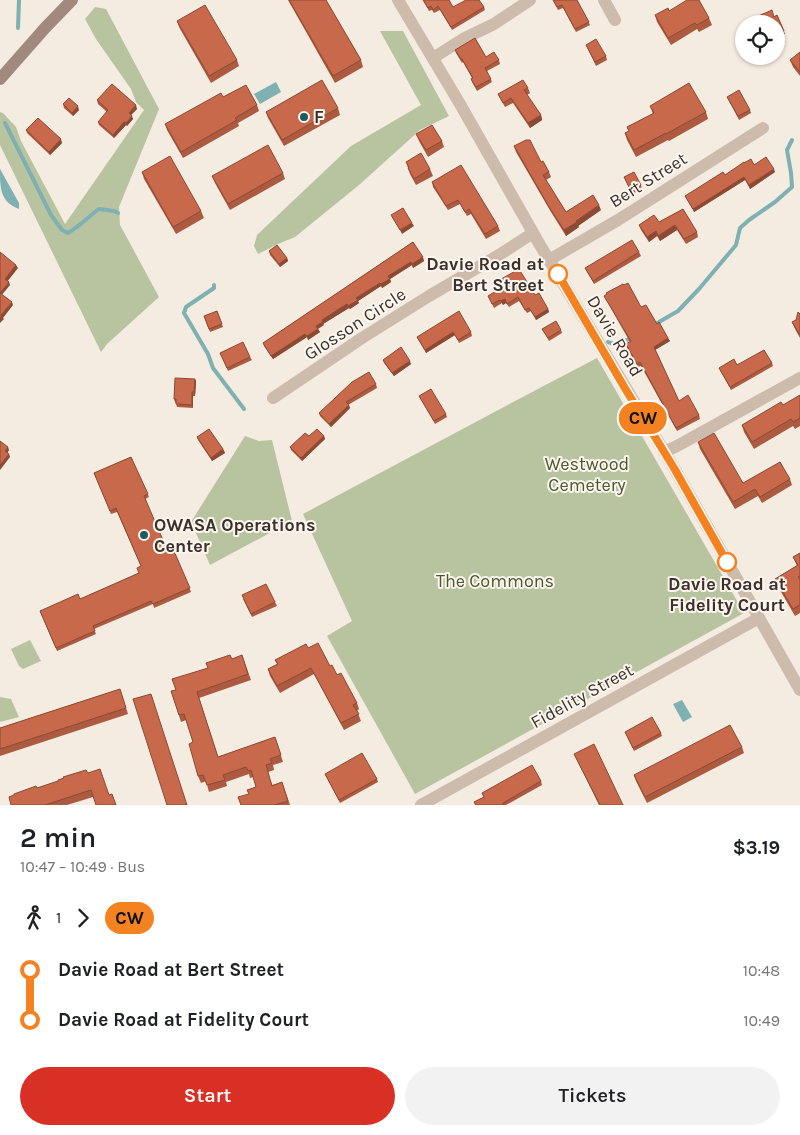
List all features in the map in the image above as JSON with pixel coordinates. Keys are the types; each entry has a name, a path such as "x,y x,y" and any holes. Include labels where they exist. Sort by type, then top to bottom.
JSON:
{"main road":[{"path":"0,79 44,28 72,0"}],"street":[{"name":"Davie Road","path":"398,0 549,260 664,452 800,690"},
{"path":"433,58 463,39 494,24 530,0"},
{"path":"604,0 615,20"},
{"name":"Bert Street","path":"549,260 618,220 763,128"},
{"name":"Glosson Circle","path":"273,398 362,338 499,255 533,232"},
{"path":"664,452 800,378"},
{"name":"Fidelity Street","path":"421,805 759,618"}],"green space":[{"path":"95,7 106,9 159,109 119,207 120,225 159,297 107,344 101,352 0,145 0,112 16,127 21,141 65,224 144,110 136,102 131,89 96,39 85,19"},
{"path":"380,31 403,31 449,116 420,130 359,185 295,237 258,254 254,246 257,235 351,146 421,105"},
{"name":"The Commons","path":"597,358 744,613 415,794 327,636 352,621 303,514"},
{"path":"245,436 259,441 272,440 292,521 210,565 191,522"},
{"path":"30,640 41,661 23,669 19,666 11,649"},
{"path":"0,697 11,699 19,717 0,722"}],"water":[{"path":"276,82 281,92 260,104 254,94"},
{"path":"0,169 19,203 19,209 8,202 2,194"},
{"path":"682,700 692,717 683,722 673,704"}],"building":[{"path":"289,0 326,0 361,60 333,76"},
{"path":"423,0 449,0 453,7 466,0 479,0 484,7 451,27 438,6 433,10 431,6 428,8"},
{"path":"553,0 577,0 589,22 575,29 562,5 557,7"},
{"path":"687,0 699,0 709,18 697,25 695,23 668,38 655,15 668,8 669,11"},
{"path":"205,5 237,60 209,76 177,21"},
{"path":"772,10 773,15 761,15"},
{"path":"475,38 486,57 494,52 499,60 485,68 491,79 476,87 471,79 473,78 455,50"},
{"path":"596,39 606,56 595,62 586,45"},
{"path":"800,52 800,72 790,60"},
{"name":"F","path":"322,80 338,108 282,140 266,112"},
{"path":"523,80 528,88 524,90 541,115 528,123 511,98 503,103 498,94"},
{"path":"689,83 706,112 634,150 625,133 629,131 627,127 654,113 650,106"},
{"path":"112,84 136,105 129,113 132,116 113,135 98,122 108,110 97,100"},
{"path":"246,85 257,105 235,118 237,120 181,152 165,124 221,93 223,97"},
{"path":"739,90 750,110 738,116 727,97"},
{"path":"69,98 78,106 72,113 63,104"},
{"path":"38,118 61,139 49,152 26,130"},
{"path":"432,125 442,141 426,150 416,134"},
{"path":"530,140 541,162 543,161 549,172 543,175 566,212 593,195 599,205 564,230 514,146"},
{"path":"268,145 283,173 228,204 212,176"},
{"path":"421,153 430,169 414,179 406,162"},
{"path":"170,156 201,211 173,227 142,172"},
{"path":"766,157 774,169 749,185 744,177 693,209 685,196 723,172 725,175 751,159 754,165"},
{"path":"461,165 498,226 485,234 469,209 465,212 458,200 446,206 432,182"},
{"path":"634,172 641,185 631,191 624,177"},
{"path":"403,208 412,223 400,230 391,215"},
{"path":"683,209 697,232 684,239 675,225 658,236 656,231 647,237 639,225 654,215 659,222"},
{"path":"632,240 639,252 593,281 585,268"},
{"path":"413,242 423,257 388,276 390,279 380,283 356,298 358,300 348,306 347,304 322,320 323,322 316,326 318,329 307,336 305,334 271,356 263,343"},
{"path":"277,245 287,258 279,264 269,251"},
{"path":"0,252 16,265 5,279 9,282 0,293"},
{"path":"519,269 535,295 539,293 548,309 535,317 529,308 525,310 518,297 507,304 505,299 492,304 488,296 496,291 494,289 498,287 496,282"},
{"path":"628,283 641,307 646,305 668,338 654,347 679,401 688,395 699,415 676,428 640,362 637,364 626,344 631,341 604,296 606,293"},
{"path":"0,293 12,302 0,319"},
{"path":"217,311 222,324 209,329 204,316"},
{"path":"459,311 471,332 458,340 453,332 425,350 417,337"},
{"path":"798,312 800,314 800,335 792,322 796,320"},
{"path":"556,321 561,330 548,338 542,329"},
{"path":"243,342 250,357 227,368 220,353"},
{"path":"401,347 410,361 392,373 383,360"},
{"path":"764,350 772,363 730,387 719,368 734,359 737,365"},
{"path":"369,372 376,384 346,402 349,405 329,424 319,413 352,382"},
{"path":"175,378 195,379 192,405 176,404 176,399 174,399"},
{"path":"431,389 446,414 434,421 419,396"},
{"path":"800,395 800,418 793,422 791,419 752,442 742,425 781,402 783,405"},
{"path":"209,429 223,449 211,458 197,437"},
{"path":"317,429 324,436 301,458 290,447 305,433 309,436"},
{"path":"714,433 743,483 780,462 790,479 760,497 755,489 733,502 698,442"},
{"path":"0,441 8,447 5,451 9,454 0,465"},
{"path":"131,457 148,494 144,496 169,554 174,551 190,588 153,604 151,601 93,626 95,631 56,648 40,611 78,594 80,599 139,573 137,568 141,566 116,508 110,511 94,473"},
{"path":"800,553 800,576 798,577 800,579 800,605 793,609 775,579 798,565 793,557"},
{"path":"266,584 275,602 251,614 242,595"},
{"path":"318,643 330,666 332,665 337,675 341,673 357,703 353,705 359,714 341,723 311,668 277,686 268,669 278,664 275,660 306,644 308,648"},
{"path":"230,655 232,659 242,655 248,674 197,692 218,757 275,737 281,755 270,759 272,763 266,765 272,786 282,782 288,801 275,805 241,805 238,797 249,794 247,790 256,787 251,770 248,771 246,767 223,775 225,780 207,785 203,775 198,776 189,744 193,742 184,714 179,715 171,691 176,690 172,679 208,668 206,663"},
{"path":"120,689 126,708 0,749 0,728"},
{"path":"151,694 187,805 167,805 133,699"},
{"path":"652,717 661,733 633,748 625,732"},
{"path":"730,725 742,747 645,797 634,775"},
{"path":"594,744 623,805 600,805 574,754"},
{"path":"362,753 377,779 339,800 325,774"},
{"path":"532,765 541,781 503,803 504,805 476,805 474,802 484,797 482,793"},
{"path":"100,769 109,795 112,794 116,805 96,805 91,790 45,805 11,805 9,797 14,794 58,781 63,777 86,770 88,773"}],"waterway":[{"path":"18,28 19,0"},
{"path":"5,123 51,215 62,230 68,233 99,209 118,213"},
{"path":"652,326 678,311 736,245 740,228 792,187 787,150 792,140"},
{"path":"214,285 214,288 186,307 184,313 208,354 213,368 244,409"},
{"path":"608,342 617,344 631,338"}],"bus line":[{"name":"CW","path":"558,274 674,468 727,562"}],"place":[{"name":"F","path":"304,117"},
{"name":"Davie Road at Bert Street","path":"558,274"},
{"name":"OWASA Operations Center","path":"144,535"},
{"name":"Davie Road at Fidelity Court","path":"727,562"}],"park label":[{"name":"Westwood Cemetery","path":"587,474"}]}
